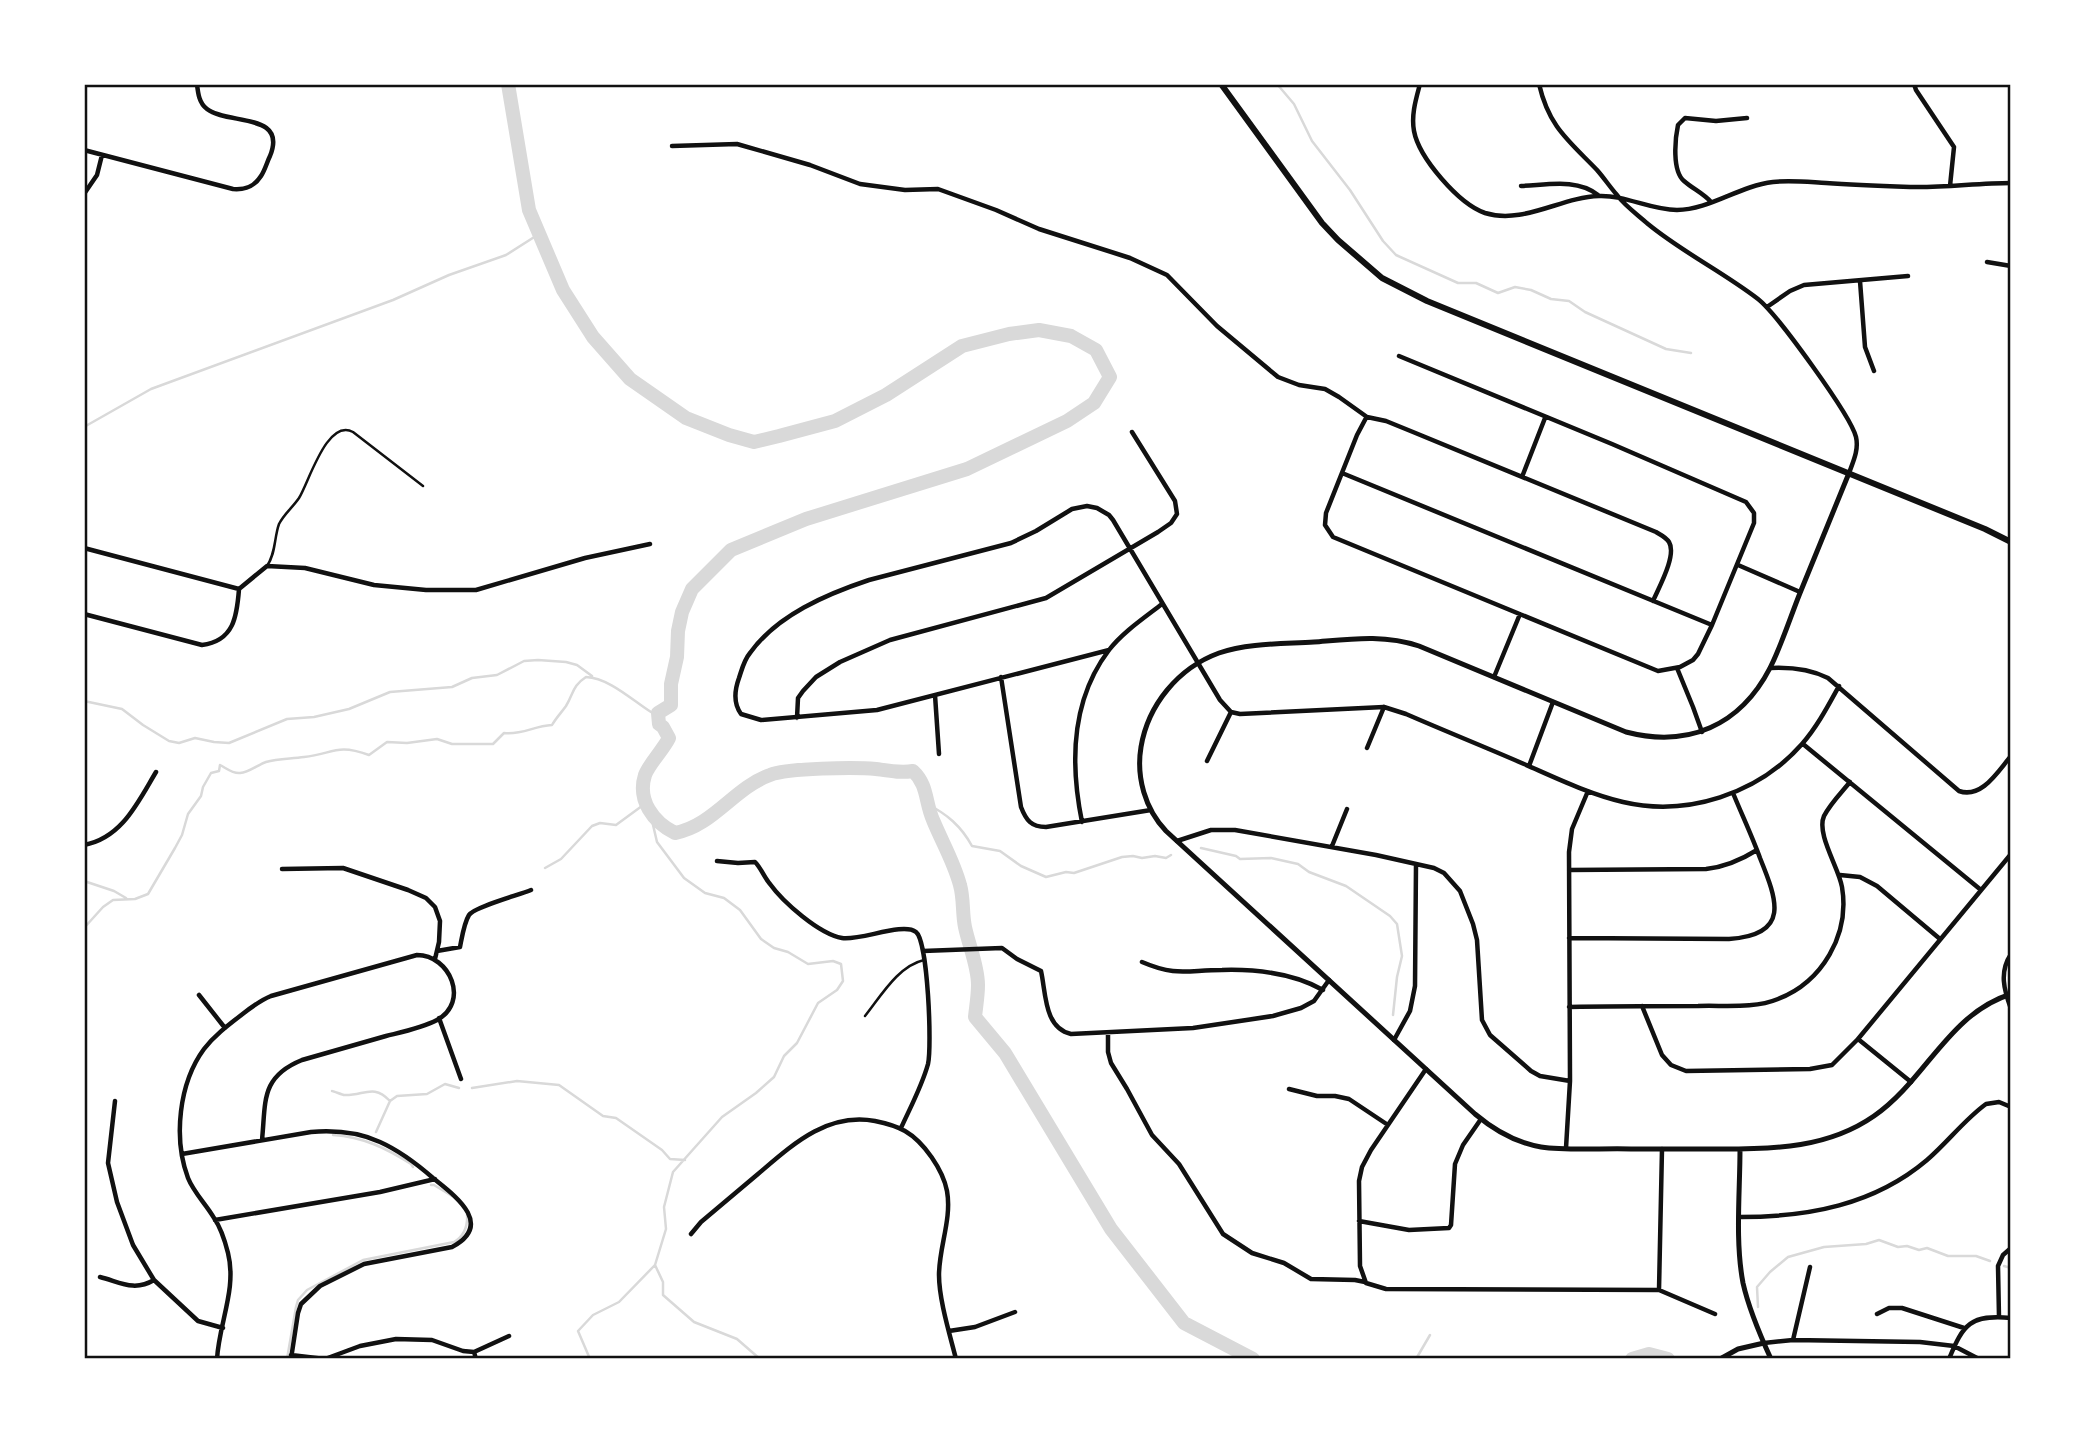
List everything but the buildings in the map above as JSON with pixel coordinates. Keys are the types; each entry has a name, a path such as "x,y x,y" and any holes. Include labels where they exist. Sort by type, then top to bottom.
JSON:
{"main road":[{"path":"1221,84 1322,223 1382,278 1427,301 1985,528 2011,542"}],"street":[{"path":"84,150 233,189 247,188 255,184 262,175 272,151 272,134 260,125 208,110 201,101 197,84"},
{"path":"1420,84 1413,121 1416,139 1425,155 1457,194 1474,208 1491,214 1514,215 1599,196 1618,197 1657,208 1696,208 1756,185 1780,181 1913,187 2011,183"},
{"path":"1539,84 1546,107 1558,130 1600,173 1618,197 1650,226 1767,307 1850,422 1854,432 1857,444 1849,473 1770,668 1745,703 1729,717 1702,732 1655,738 1612,726 1411,643 1390,638 1349,639 1220,652 1180,676 1159,699 1145,728 1140,766 1144,794 1151,810 1160,825 1177,841 1481,1119 1518,1140 1542,1147 1785,1148 1823,1140 1860,1125 1886,1107 1958,1026 1988,1003 2009,995"},
{"path":"1914,84 1954,147 1950,186"},
{"path":"1712,202 1679,177 1675,148 1678,125 1685,118 1716,121 1747,118"},
{"path":"672,146 737,144 810,165 860,184 905,190 938,190 996,210 1039,229 1130,258 1167,275 1217,326 1278,377 1332,393 1368,418 1399,426 1665,538 1671,544 1671,553 1653,601"},
{"path":"84,194 97,175 102,155"},
{"path":"1521,186 1577,185 1593,190 1599,196"},
{"path":"1987,262 2011,266"},
{"path":"1767,307 1797,288 1908,276"},
{"path":"1860,281 1865,347 1874,371"},
{"path":"1368,418 1357,435 1325,518 1333,537 1658,671 1677,668 1693,660 1698,654 1754,523 1754,513 1746,502 1399,356"},
{"path":"1522,477 1545,418"},
{"path":"797,718 799,698 807,686 816,677 854,655 890,640 1046,598 1168,525 1176,516 1175,501 1132,432"},
{"path":"1342,473 1712,625"},
{"path":"1109,650 877,710 761,720 741,714 735,701 737,683 749,654 778,625 810,604 848,587 904,570 1011,543 1080,507 1097,508 1109,515 1220,700 1231,712 1251,715 1384,707 1588,791 1623,802 1656,807 1695,804 1733,793 1772,772 1802,744 1839,686"},
{"path":"84,614 202,645 213,643 227,634 233,623 239,589 267,566 305,568 385,587 476,590 538,574 585,558 650,544"},
{"path":"84,548 239,589"},
{"path":"1738,565 1800,592"},
{"path":"1082,822 1077,800 1074,747 1086,695 1109,650 1162,604"},
{"path":"1494,677 1520,614"},
{"path":"1677,668 1702,732"},
{"path":"1770,668 1811,671 1828,678 1959,791 1970,793 1978,790 1992,779 2011,755"},
{"path":"1001,677 1021,807 1026,819 1039,827 1151,810"},
{"path":"935,695 939,754"},
{"path":"1529,766 1553,702"},
{"path":"1367,748 1384,707"},
{"path":"1207,761 1231,712"},
{"path":"1802,744 1981,890"},
{"path":"84,845 108,835 125,821 156,772"},
{"path":"1569,1007 1763,1003 1804,985 1823,966 1836,942 1843,911 1843,890 1840,875 1824,837 1822,822 1850,782"},
{"path":"1566,1148 1570,1081 1569,852 1572,829 1588,791"},
{"path":"1569,938 1729,939 1757,934 1771,922 1776,903 1772,886 1733,793"},
{"path":"1332,846 1347,809"},
{"path":"1177,841 1198,833 1222,829 1332,846 1434,868 1444,873 1456,885 1465,900 1473,924 1482,1020 1486,1030 1531,1071 1540,1076 1570,1081"},
{"path":"1569,870 1717,868 1736,862 1757,850"},
{"path":"1642,1006 1662,1055 1671,1066 1686,1071 1820,1068 1836,1062 2011,854"},
{"path":"717,861 754,861 787,904 831,934 845,939 901,929 910,930 919,936 923,951 930,1034 929,1062 901,1128"},
{"path":"1394,1040 1410,1011 1415,986 1416,864"},
{"path":"282,869 343,868 419,894 433,905 439,915 441,929 435,959"},
{"path":"1840,875 1860,877 1877,886 1940,939"},
{"path":"437,951 460,947 467,920 475,909 531,890"},
{"path":"923,951 1002,947 1041,971 1046,1002 1053,1021 1059,1030 1071,1034 1193,1028 1263,1018 1301,1008 1314,1000 1329,980"},
{"path":"2011,954 2003,972 2011,1009"},
{"path":"217,1359 231,1275 226,1245 215,1220 193,1187 182,1154 180,1125 190,1073 207,1045 254,1005 271,996 417,955 435,959 451,976 454,993 450,1007 439,1018 406,1031 302,1060 286,1068 271,1083 266,1094 262,1140"},
{"path":"1142,962 1176,972 1262,971 1302,979 1323,990"},
{"path":"199,995 225,1028"},
{"path":"439,1018 461,1080"},
{"path":"1108,1033 1111,1063 1152,1135 1186,1173 1223,1234 1252,1253 1284,1263 1311,1279 1355,1280 1378,1288 1659,1290 1715,1314"},
{"path":"1858,1039 1910,1082"},
{"path":"1366,1283 1360,1266 1359,1181 1362,1167 1426,1069"},
{"path":"1289,1088 1317,1096 1349,1099 1388,1125"},
{"path":"116,1101 108,1163 124,1225 133,1245 154,1280 198,1321 222,1328"},
{"path":"1740,1217 1815,1212 1876,1193 1894,1184 1927,1160 1986,1104 1999,1102 2011,1107"},
{"path":"691,1234 701,1222 783,1152 814,1131 839,1121 856,1119 901,1128 925,1150 946,1186 947,1219 939,1276 956,1359"},
{"path":"1359,1221 1409,1230 1450,1227 1455,1164 1458,1154 1481,1119"},
{"path":"182,1154 311,1132 331,1130 353,1133 380,1142 415,1162 460,1200 468,1211 470,1226 464,1239 452,1247 363,1264 320,1286 301,1304 291,1357 325,1359 360,1346 396,1339 432,1340 474,1352 509,1336"},
{"path":"1659,1290 1662,1149"},
{"path":"1740,1149 1740,1258 1743,1280 1750,1309 1771,1359"},
{"path":"215,1220 380,1192 435,1179"},
{"path":"1999,1317 1998,1266 2003,1255 2011,1248"},
{"path":"1794,1340 1811,1267"},
{"path":"100,1277 122,1285 139,1287 154,1280"},
{"path":"1877,1314 1889,1308 1902,1308 1964,1328"},
{"path":"949,1331 975,1327 1015,1311"},
{"path":"1949,1359 1964,1328 1978,1320 2011,1318"},
{"path":"1720,1359 1738,1349 1794,1340 1920,1342 1954,1346 1979,1359"},
{"path":"474,1352 475,1359"}],"lane":[{"path":"267,566 282,519 298,500 316,461 339,431 353,432 423,486"},
{"path":"865,1016 904,969 924,960"}],"waterway":[{"path":"508,84 529,210 563,290 593,337 630,379 686,418 754,442 835,421 886,395 962,346 1009,334 1039,330 1071,336 1096,350 1110,377 1094,403 1067,421 967,469 806,519 731,550 692,589 682,612 671,684 671,705 658,713 659,724 669,738 645,775 643,793 654,816 675,833 701,823 745,789 770,775 806,769 838,768 913,771 924,788 930,813 960,885 965,927 978,978 975,1017 1005,1053 1111,1229 1184,1323 1253,1359"},
{"path":"1277,84 1294,104 1312,141 1350,190 1383,241 1396,255 1458,283 1476,283 1498,293 1515,287 1531,290 1551,299 1569,301 1585,312 1666,349 1691,353"},
{"path":"84,427 151,389 393,300 449,275 506,255 539,234"},
{"path":"84,701 122,709 169,741 179,743 195,738 229,743 287,719 314,717 349,709 390,692 452,687 472,678 497,675 524,661 566,662 577,665 592,676"},
{"path":"84,928 113,900 135,899 148,894 182,835 188,814 201,796 203,787 211,773 219,771 220,765 240,773 271,761 314,756 335,750 369,755 387,742 407,743 437,739 452,744 493,744 504,733 517,733 552,725 576,687 586,677 612,685 651,712 658,713"},
{"path":"545,868 561,859 592,826 600,823 616,825 646,803"},
{"path":"927,804 953,821 972,846 1000,851 1021,866 1046,877 1066,872 1074,873 1122,857 1166,858 1171,855"},
{"path":"590,1359 578,1331 593,1315 619,1302 655,1265 666,1229 664,1207 673,1172 722,1117 774,1077 784,1056 797,1043 818,1003 837,990 843,981 841,964 833,961 808,964 788,952 774,948 761,939 740,910 724,898 705,893 684,878 657,842 650,812"},
{"path":"1201,848 1240,859 1271,858 1298,864 1309,872 1346,886 1390,916 1397,924 1402,956 1393,1015"},
{"path":"84,881 126,898"},
{"path":"472,1088 517,1081 559,1085 603,1116 616,1118 662,1150 670,1159 685,1160"},
{"path":"376,1132 390,1101 397,1096 427,1094 445,1084 459,1088"},
{"path":"332,1091 344,1095 373,1091 390,1101"},
{"path":"333,1135 374,1144 402,1158 413,1167"},
{"path":"431,1185 452,1196"},
{"path":"287,1359 298,1300 307,1290 363,1260 454,1242 465,1231 467,1214"},
{"path":"1758,1307 1757,1287 1770,1272 1788,1257 1824,1247 1866,1244 1879,1240 1898,1247 1907,1246 1919,1250 1927,1248 1948,1256 1976,1256 1990,1261"},
{"path":"655,1265 663,1282 663,1295 694,1322 737,1339 760,1359"},
{"path":"2004,1266 2011,1268"},
{"path":"1416,1359 1430,1335"},
{"path":"1632,1359 1649,1354 1668,1359"}]}
